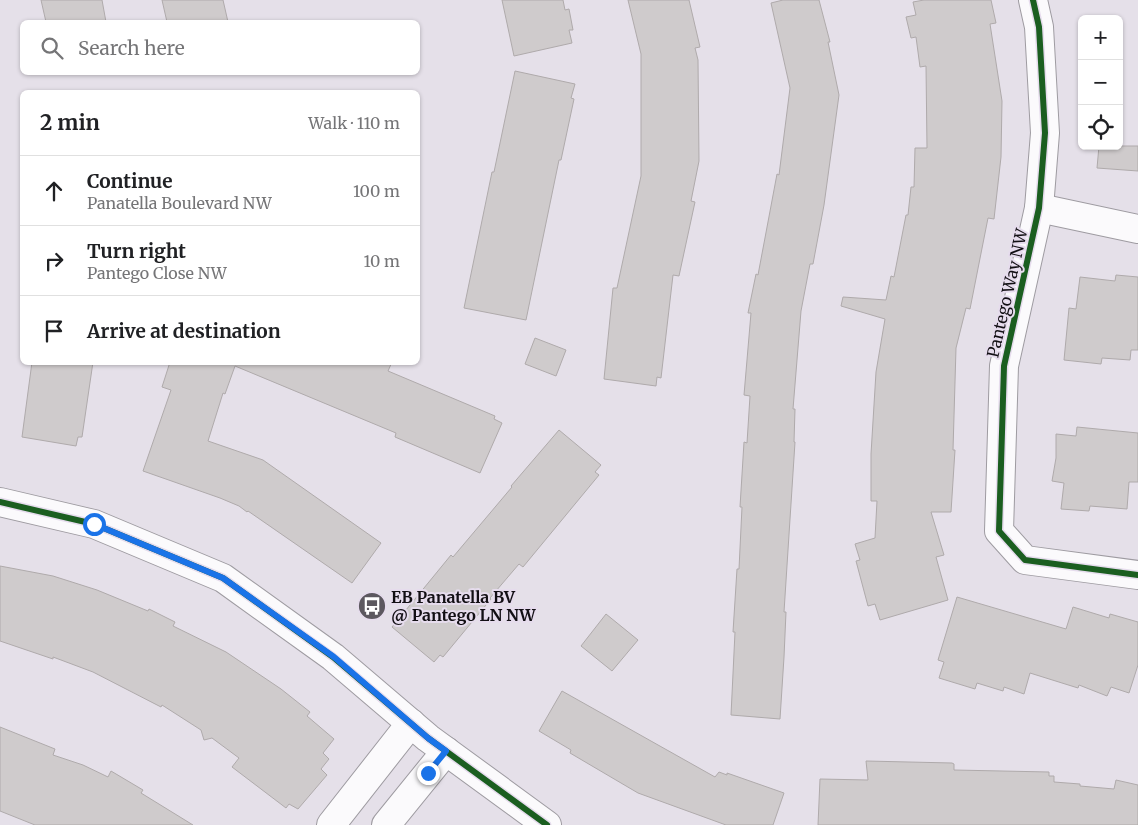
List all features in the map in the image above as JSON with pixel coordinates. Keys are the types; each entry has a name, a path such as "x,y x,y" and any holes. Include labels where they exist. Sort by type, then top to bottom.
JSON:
{"street":[{"name":"Pantego Way NW","path":"1033,0 1039,27 1045,133 1040,208 1004,366 999,531 1025,560 1138,575"},
{"path":"1040,208 1138,228"},
{"path":"0,502 94,524 223,578 334,657 446,751 547,825"},
{"path":"330,825 411,723"},
{"path":"386,825 446,751"}],"building":[{"path":"41,0 102,0 106,20 46,20"},
{"path":"162,0 223,0 228,20 167,20"},
{"path":"502,0 563,0 565,10 569,9 573,30 569,30 572,43 514,56"},
{"path":"628,0 689,0 700,47 695,48 698,60 699,161 691,201 695,202 679,276 673,275 661,378 657,377 656,386 604,379 613,288 617,288 641,176 641,54"},
{"path":"783,0 819,0 830,42 828,42 839,95 824,205 813,264 810,264 801,311 793,409 795,409 795,442 784,612 786,612 780,719 731,715 735,632 733,632 742,507 740,507 744,442 747,443 750,396 744,395 751,313 748,313 756,274 758,275 777,174 779,175 790,88 771,3"},
{"path":"924,0 991,0 996,23 990,24 1002,101 1001,157 994,219 988,218 970,309 966,308 956,348 953,450 955,450 951,512 931,512 944,555 936,557 948,600 880,620 875,604 868,606 856,561 860,560 855,544 875,538 877,501 871,501 871,454 876,372 885,319 841,306 843,297 886,300 891,276 894,277 906,215 908,215 911,187 914,187 915,148 927,148 926,66 920,67 916,37 911,38 906,17 916,15 913,2"},
{"path":"515,71 575,84 571,98 574,99 561,160 559,160 526,320 464,308"},
{"path":"1123,146 1138,146 1138,171 1097,168 1099,150 1123,150"},
{"path":"1116,275 1138,277 1138,350 1131,350 1130,360 1102,358 1101,364 1064,360 1069,308 1076,309 1080,277 1115,281"},
{"path":"535,338 566,350 556,376 525,364"},
{"path":"32,365 93,365 82,437 78,437 76,446 22,437"},
{"path":"169,365 391,365 388,371 495,416 494,419 502,423 480,473 395,437 396,433 235,366 225,394 223,393 208,441 263,460 381,543 352,583 239,506 143,471 171,390 162,387"},
{"path":"1077,427 1138,433 1138,482 1129,482 1127,509 1090,506 1089,511 1061,509 1064,483 1052,481 1056,458 1056,434 1076,436"},
{"path":"559,430 601,465 595,472 599,475 523,567 519,564 443,657 440,655 434,662 392,627 451,555 453,557"},
{"path":"0,566 53,576 97,590 148,611 149,609 175,622 173,626 226,652 281,689 310,712 307,716 334,739 323,753 329,759 321,769 327,775 298,809 289,804 286,808 232,767 239,758 212,738 204,740 201,730 162,705 161,707 93,672 53,657 53,659 0,641"},
{"path":"957,597 1066,629 1073,607 1109,618 1110,614 1138,622 1138,665 1129,693 1111,687 1107,696 1079,685 1078,688 1030,673 1024,694 1004,687 1003,691 977,683 975,689 939,678 944,662 938,660"},
{"path":"606,614 638,640 612,671 581,646"},
{"path":"562,691 715,777 719,772 727,775 727,773 784,793 773,825 726,825 638,793 570,753 571,750 539,731"},
{"path":"0,727 55,749 53,755 83,765 108,777 111,771 143,790 141,793 193,825 35,825 0,811"},
{"path":"866,761 952,763 954,764 954,770 1049,772 1049,776 1054,776 1054,782 1114,789 1116,780 1138,785 1138,825 818,825 820,779 868,780"}],"cycle path":[{"path":"1033,0 1039,27 1045,133 1039,208 1004,366 999,531 1025,560 1138,575"},
{"path":"0,502 94,524 223,578 333,657 428,738 547,825"}],"place":[{"name":"EB Panatella BV @ Pantego LN NW","path":"372,606"}],"route":[{"path":"94,524 223,578 334,657 428,738 446,751 428,773"}]}
